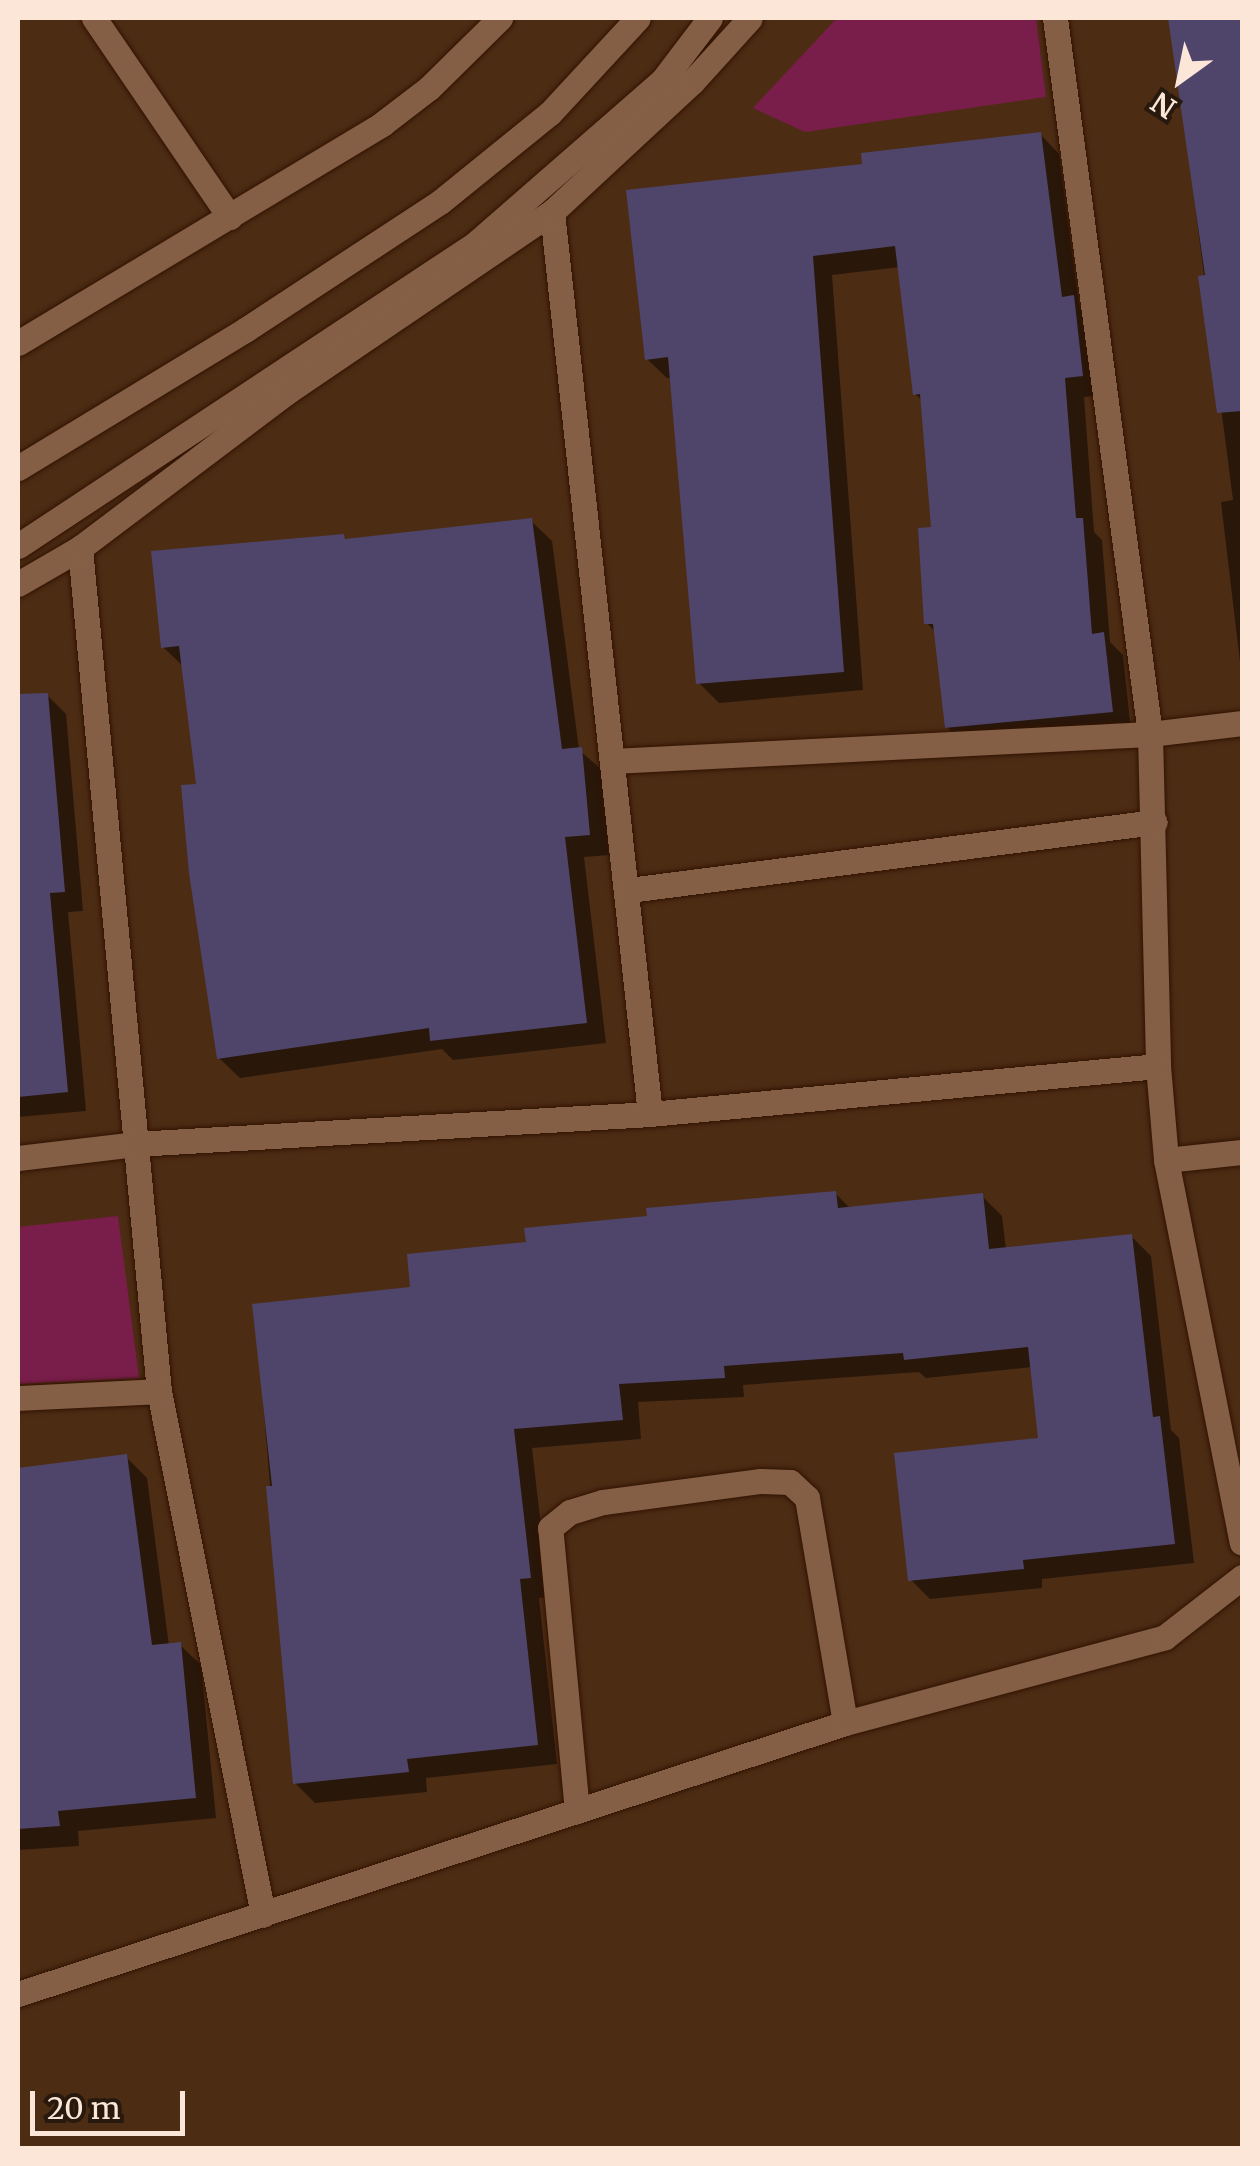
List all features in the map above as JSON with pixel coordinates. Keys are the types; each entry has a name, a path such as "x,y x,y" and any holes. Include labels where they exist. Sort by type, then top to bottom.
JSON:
{"street":[{"path":"94,18 230,217"},
{"path":"18,468 245,330 440,202 550,113 638,18"},
{"path":"18,546 475,244 662,81 710,18"},
{"path":"18,584 80,548 288,392 552,212 692,82 750,18"},
{"path":"1055,18 1150,734 1158,1066 1166,1160 1242,1543"},
{"path":"18,343 382,124 429,88 494,20"},
{"path":"552,212 650,1114"},
{"path":"80,548 159,1391 264,1915"},
{"path":"612,762 1150,734 1242,724"},
{"path":"628,890 1155,822"},
{"path":"18,1158 136,1144 650,1114 1158,1066"},
{"path":"1166,1160 1242,1152"},
{"path":"18,1398 159,1391"},
{"path":"577,1811 550,1528 570,1512 603,1502 761,1481 790,1482 806,1498 845,1723"},
{"path":"18,1994 845,1723 1166,1637 1242,1577"}],"shaded area":[{"path":"837,18 1036,18 1046,97 805,132 753,108"},
{"path":"118,1216 139,1378 18,1384 18,1227"}],"building":[{"path":"1168,18 1242,18 1242,411 1217,413 1198,276 1205,275"},
{"path":"1041,132 1062,297 1074,295 1083,376 1065,378 1076,518 1083,518 1092,634 1104,632 1113,712 945,728 933,624 924,624 918,528 931,527 920,394 913,395 895,246 813,256 844,672 696,684 668,357 645,360 626,190 862,164 861,153"},
{"path":"532,518 562,749 582,747 590,835 565,837 587,1023 430,1041 429,1028 217,1059 189,873 181,785 196,784 179,646 161,648 151,551 344,534 345,539"},
{"path":"48,693 65,892 50,893 68,1092 18,1097 18,694"},
{"path":"836,1191 838,1208 983,1193 989,1249 1132,1234 1153,1417 1160,1416 1175,1544 1023,1560 1024,1569 908,1581 894,1453 1038,1438 1028,1347 904,1360 903,1353 724,1366 725,1378 619,1384 623,1420 514,1429 531,1578 520,1579 538,1745 407,1759 409,1772 293,1784 266,1486 272,1486 252,1304 410,1287 407,1254 526,1242 524,1228 647,1216 646,1208"},
{"path":"127,1454 152,1645 181,1642 196,1798 58,1811 60,1826 18,1829 18,1468"}]}
